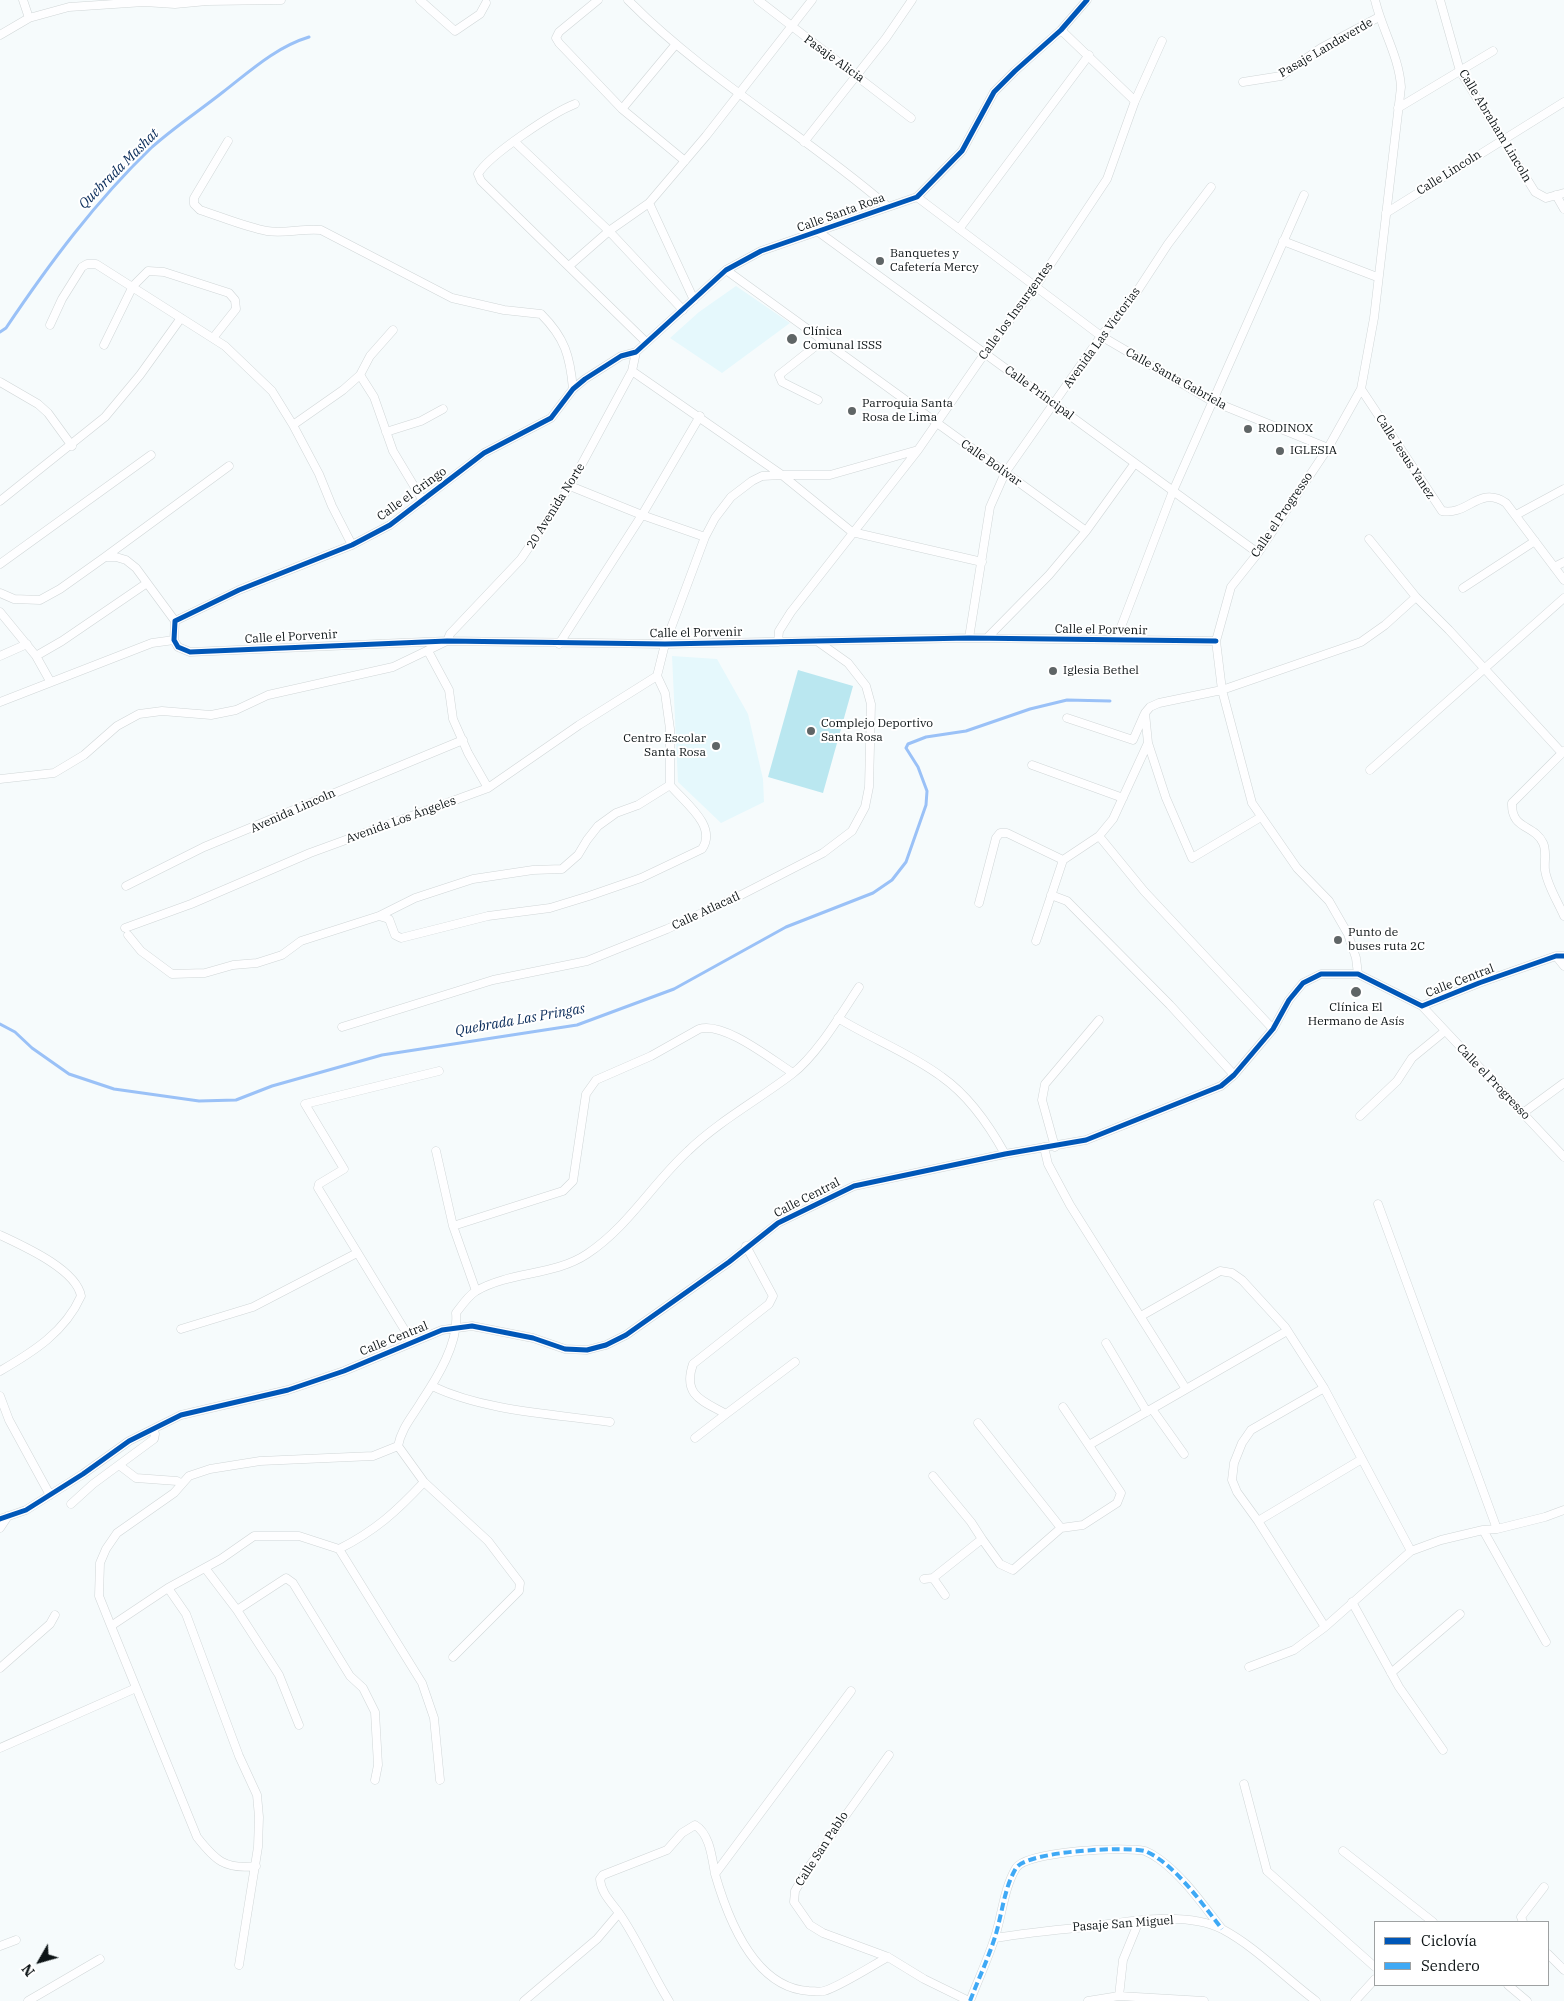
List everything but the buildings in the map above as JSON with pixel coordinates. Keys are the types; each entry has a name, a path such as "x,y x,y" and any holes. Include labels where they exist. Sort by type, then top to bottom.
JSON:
{"street":[{"path":"23,0 29,18"},
{"path":"0,35 29,18 78,6 281,0"},
{"path":"420,0 456,31 480,14 486,3"},
{"path":"598,0 559,32 556,38 559,44 622,109 685,160"},
{"path":"628,0 676,44 887,206"},
{"name":"Pasaje Alicia","path":"758,0 791,27 858,75 911,118"},
{"path":"569,266 610,231 649,203 812,0"},
{"path":"804,142 858,75 912,0"},
{"name":"Calle Santa Rosa","path":"636,352 726,270 761,251 820,233 887,206 917,197 962,151 994,92 1015,70 1061,30 1087,0"},
{"name":"Calle el Progresso","path":"1358,974 1356,958 1348,934 1329,901 1297,868 1252,803 1222,690 1216,641 1231,587 1258,552 1328,448 1361,388 1374,318 1377,277 1400,87 1399,69 1379,17 1375,0"},
{"name":"Calle Abraham Lincoln","path":"1440,0 1460,71 1502,141 1534,192 1546,198 1560,194"},
{"name":"Pasaje Landaverde","path":"1243,82 1281,76 1321,48 1379,17"},
{"path":"1061,30 1135,100"},
{"name":"Calle los Insurgentes","path":"778,642 779,630 791,612 918,450 985,353 1036,286 1107,178 1135,100 1162,41"},
{"path":"622,109 676,44"},
{"path":"1398,108 1493,51"},
{"path":"959,229 1089,55"},
{"name":"Calle Lincoln","path":"1386,212 1564,102"},
{"path":"575,104 553,114 482,168 478,174 481,181 646,342"},
{"path":"228,141 194,198 194,204 200,210 267,231 288,232 306,228 321,230 452,298 504,310 541,314 564,343 571,365 573,389"},
{"path":"515,142 610,231 683,310"},
{"name":"Avenida Las Victorias","path":"969,638 993,498 1006,473 1101,336 1136,293 1211,187"},
{"path":"1560,194 1564,209"},
{"path":"1116,640 1173,491 1304,195"},
{"name":"Calle Santa Gabriela","path":"917,197 1101,336 1212,402 1328,448"},
{"path":"649,203 694,300"},
{"name":"Calle Principal","path":"820,233 1258,552"},
{"path":"1283,240 1377,277"},
{"path":"50,324 74,278 87,264 96,264 225,346 272,391 294,425 352,544"},
{"name":"Calle Bolívar","path":"726,270 1086,531"},
{"path":"104,345 133,286 148,271 164,272 229,293 235,300 236,309 213,338"},
{"path":"0,501 72,446 104,418 122,398 181,318"},
{"path":"294,425 343,390 360,375 370,356 394,330"},
{"path":"818,400 782,382 779,375 822,341"},
{"name":"Calle el Gringo","path":"175,621 239,590 352,544 390,525 484,453 524,434 550,418 573,389 584,379 621,356 636,352"},
{"name":"20 Avenida Norte","path":"447,641 450,634 521,560 570,486 632,372 636,352"},
{"path":"632,372 700,416 782,475 852,532 982,562"},
{"path":"360,375 374,397 386,432 402,469 423,501"},
{"path":"0,382 38,404 48,413 72,446"},
{"name":"Calle Jesus Yanez","path":"1361,388 1442,511 1451,513 1487,496 1498,497 1516,515 1564,580"},
{"path":"386,432 422,421 443,409"},
{"path":"559,644 642,516 700,416"},
{"path":"379,916 388,919 395,935 401,938 488,916 550,908 641,878 702,849 708,841 708,833 703,824 670,785 670,728 665,693 657,676 665,644 705,537 715,518 731,497 762,476 830,475 918,450"},
{"path":"0,564 151,455"},
{"path":"987,638 1049,574 1086,531 1135,463"},
{"path":"0,593 14,599 40,600 81,575 229,466"},
{"path":"570,486 642,516 705,537"},
{"path":"1516,515 1564,489"},
{"path":"1369,539 1416,597 1563,752 1512,802 1512,811 1516,821 1539,837 1544,845 1545,871 1564,916"},
{"path":"1463,588 1535,540"},
{"path":"105,557 116,557 126,560 136,568 175,621 176,644"},
{"path":"1554,567 1564,562"},
{"path":"36,656 62,641 147,583"},
{"path":"1067,718 1133,740 1145,713 1150,707 1158,703 1222,690 1360,642 1386,625 1416,597"},
{"path":"1370,770 1564,598"},
{"path":"0,612 36,656 50,681"},
{"name":"Calle el Porvenir","path":"0,702 152,643 176,644 190,652 447,641 665,644 987,638 1216,641"},
{"path":"0,778 54,773 84,755 117,726 139,714 162,711 212,715 236,710 268,695 393,667 447,641"},
{"name":"Calle Atlacatl","path":"342,1027 493,980 587,962 667,929 741,895 823,853 852,831 865,807 869,787 871,704 866,686 848,663 817,641"},
{"path":"0,656 27,644"},
{"path":"428,651 449,690 453,719 488,788"},
{"name":"Avenida Los Ángeles","path":"379,916 301,941 282,955 257,963 233,965 205,973 172,974 141,951 127,932 310,853 488,788 579,725 657,676"},
{"path":"1145,713 1148,743 1166,798 1192,858 1261,817"},
{"name":"Avenida Lincoln","path":"126,886 204,847 463,740"},
{"path":"1036,941 1064,860 1099,836 1113,819 1148,743"},
{"path":"1032,765 1123,798"},
{"path":"379,916 415,898 474,879 533,870 562,870 578,855 598,826 616,813 638,805 670,785"},
{"path":"979,903 996,838 1000,833 1007,833 1064,860"},
{"path":"1099,836 1144,891 1273,1029"},
{"path":"1051,895 1067,901 1170,1004 1234,1075"},
{"path":"1560,956 1564,966"},
{"name":"Calle Central","path":"4,1517 26,1510 128,1441 181,1416 206,1408 288,1390 344,1371 442,1330 472,1326 503,1331 565,1349 587,1350 606,1345 626,1334 729,1262 746,1246 778,1223 854,1186 1005,1154 1055,1147 1086,1140 1221,1086 1234,1075 1273,1029 1289,1000 1304,983 1321,974 1358,974 1422,1006 1478,983 1560,956"},
{"path":"453,1657 519,1591 520,1583 488,1541 424,1482 398,1446 400,1434 432,1386 458,1328 456,1313 476,1291 507,1278 527,1276 564,1265 586,1255 608,1239 624,1223 651,1188 690,1148 794,1073 825,1038 859,987"},
{"name":"Calle el Progresso","path":"1422,1006 1564,1157"},
{"path":"838,1018 943,1077 981,1116 1005,1154"},
{"path":"1055,1147 1042,1100 1045,1084 1099,1020"},
{"path":"453,1226 563,1191 573,1181 586,1094 589,1086 596,1080 651,1056 699,1029 706,1027 714,1028 739,1038 794,1073"},
{"path":"1360,1116 1397,1081 1412,1058 1445,1031"},
{"path":"412,1342 318,1188 319,1184 344,1169 305,1104 439,1071"},
{"path":"1524,1113 1564,1083"},
{"path":"1044,1148 1048,1164 1070,1205 1186,1389"},
{"path":"436,1151 453,1226 476,1291"},
{"path":"1378,1204 1497,1529"},
{"path":"0,1236 32,1250 71,1278 80,1289 81,1296 66,1323 55,1334 0,1371"},
{"path":"726,1414 702,1402 694,1394 690,1375 693,1364 742,1327 769,1304 773,1296 746,1246"},
{"path":"181,1329 253,1307 357,1253"},
{"path":"1141,1316 1220,1271 1232,1273 1242,1280 1287,1331 1324,1388 1410,1551"},
{"path":"1089,1445 1287,1331"},
{"path":"1106,1343 1149,1410 1184,1454"},
{"path":"695,1438 794,1362"},
{"path":"432,1386 452,1396 496,1405 610,1422"},
{"path":"1324,1388 1251,1430 1242,1444 1234,1463 1232,1480 1237,1492 1258,1521 1325,1627"},
{"path":"0,1396 9,1420 50,1495"},
{"path":"933,1476 971,1522 1000,1564 1013,1570 1061,1528 1083,1525 1117,1503 1121,1493 1063,1407"},
{"path":"978,1423 1061,1528"},
{"path":"71,1504 154,1439 156,1434 153,1429"},
{"path":"256,1866 241,1868 223,1864 209,1852 197,1837 99,1596 100,1563 117,1533 174,1493 189,1476 210,1469 260,1461 373,1456 398,1446"},
{"path":"1258,1521 1362,1459"},
{"path":"119,1465 136,1478 177,1481 182,1484"},
{"path":"339,1549 361,1538 390,1518 424,1482"},
{"path":"1249,1667 1294,1650 1325,1627 1410,1551 1440,1540 1483,1530 1497,1529 1545,1517 1564,1510"},
{"path":"0,1528 4,1517"},
{"path":"1483,1530 1546,1642"},
{"path":"111,1626 168,1588 205,1568 254,1536 298,1536 339,1549 422,1683 434,1718 440,1780"},
{"path":"924,1579 933,1578 982,1540"},
{"path":"205,1568 237,1610 279,1675 299,1725"},
{"path":"237,1610 286,1578 293,1583 350,1676 363,1688 375,1712 378,1765 375,1780"},
{"path":"933,1578 945,1595"},
{"path":"168,1588 186,1614 239,1756 257,1795 259,1817 256,1866 239,1965"},
{"path":"1352,1602 1391,1673 1443,1750"},
{"path":"1391,1673 1460,1614"},
{"path":"0,1668 50,1624 55,1615"},
{"path":"0,1748 136,1688"},
{"path":"714,1874 851,1691"},
{"name":"Calle San Pablo","path":"889,1755 808,1868 795,1891 794,1902 810,1925 823,1933 888,1957 924,1979 970,2001"},
{"path":"1244,1784 1267,1871 1374,1966"},
{"path":"668,2001 648,1965 637,1940 600,1886 600,1879 603,1875 667,1850 682,1833 695,1825 702,1829 707,1840 722,1901 740,1937 757,1961 778,1983 802,1990 824,1992 888,1957"},
{"path":"970,2001 994,1938 1010,1882 1017,1866 1033,1858 1094,1850 1145,1851 1158,1858 1176,1873 1222,1929"},
{"path":"1343,1852 1429,1921"},
{"path":"1523,1921 1521,1917 1544,1887"},
{"path":"524,2001 597,1939 619,1912"},
{"name":"Pasaje San Miguel","path":"994,1938 1139,1921 1180,1920 1208,1924 1222,1929 1316,2001"},
{"path":"1119,1996 1123,1960 1139,1921"},
{"path":"0,1946 16,1940"},
{"path":"1549,1955 1564,1970"},
{"path":"28,2001 100,1959"},
{"path":"1355,2001 1374,1980"},
{"path":"1509,1986 1527,2001"},
{"path":"1088,2001 1119,1996 1204,2001"}],"shaded area":[{"path":"736,286 790,323 722,373 670,338 699,312"},
{"name":"Centro Escolar Santa Rosa","path":"672,656 717,659 748,714 763,779 764,802 721,823 678,782"},
{"name":"Complejo Deportivo Santa Rosa","path":"798,670 853,686 823,793 768,777"}],"waterway":[{"name":"Quebrada Mashat","path":"0,332 6,328 56,257 92,212 151,148 264,60 285,47 309,37"},
{"name":"Quebrada Las Pringas","path":"0,1024 15,1032 32,1048 69,1074 114,1089 199,1101 236,1100 272,1086 382,1055 577,1025 674,989 786,927 873,893 892,880 906,862 926,805 927,791 918,767 906,748 908,744 926,737 966,731 1030,709 1067,700 1110,701"}],"marked path":[{"path":"970,2001 995,1937 1012,1876 1016,1868 1024,1862 1038,1857 1078,1851 1118,1849 1145,1851 1159,1859 1177,1874 1222,1929"}],"cycle path":[{"path":"1087,0 1061,30 994,92 962,151 917,197 761,251 726,270 636,352 621,356 573,389 551,418 484,453 390,525 352,545 239,590 175,621 174,640 178,647 190,652 447,641 665,644 969,638 1216,641"},
{"path":"0,1519 26,1510 83,1474 129,1441 181,1415 288,1390 344,1371 442,1330 472,1326 533,1338 565,1349 587,1350 606,1345 626,1335 729,1262 778,1223 854,1186 1005,1154 1086,1140 1221,1086 1234,1075 1273,1029 1289,1000 1303,983 1321,974 1358,974 1422,1006 1479,983 1556,956 1564,956"}],"place":[{"name":"Banquetes y Cafetería Mercy","path":"880,261"},
{"name":"Clínica Comunal ISSS","path":"792,339"},
{"name":"Parroquia Santa Rosa de Lima","path":"852,411"},
{"name":"RODINOX","path":"1248,429"},
{"name":"IGLESIA","path":"1280,451"},
{"name":"Iglesia Bethel","path":"1053,671"},
{"name":"Complejo Deportivo Santa Rosa","path":"811,731"},
{"name":"Centro Escolar Santa Rosa","path":"716,746"},
{"name":"Punto de buses ruta 2C","path":"1338,940"},
{"name":"Clínica El Hermano de Asís","path":"1356,992"}]}
